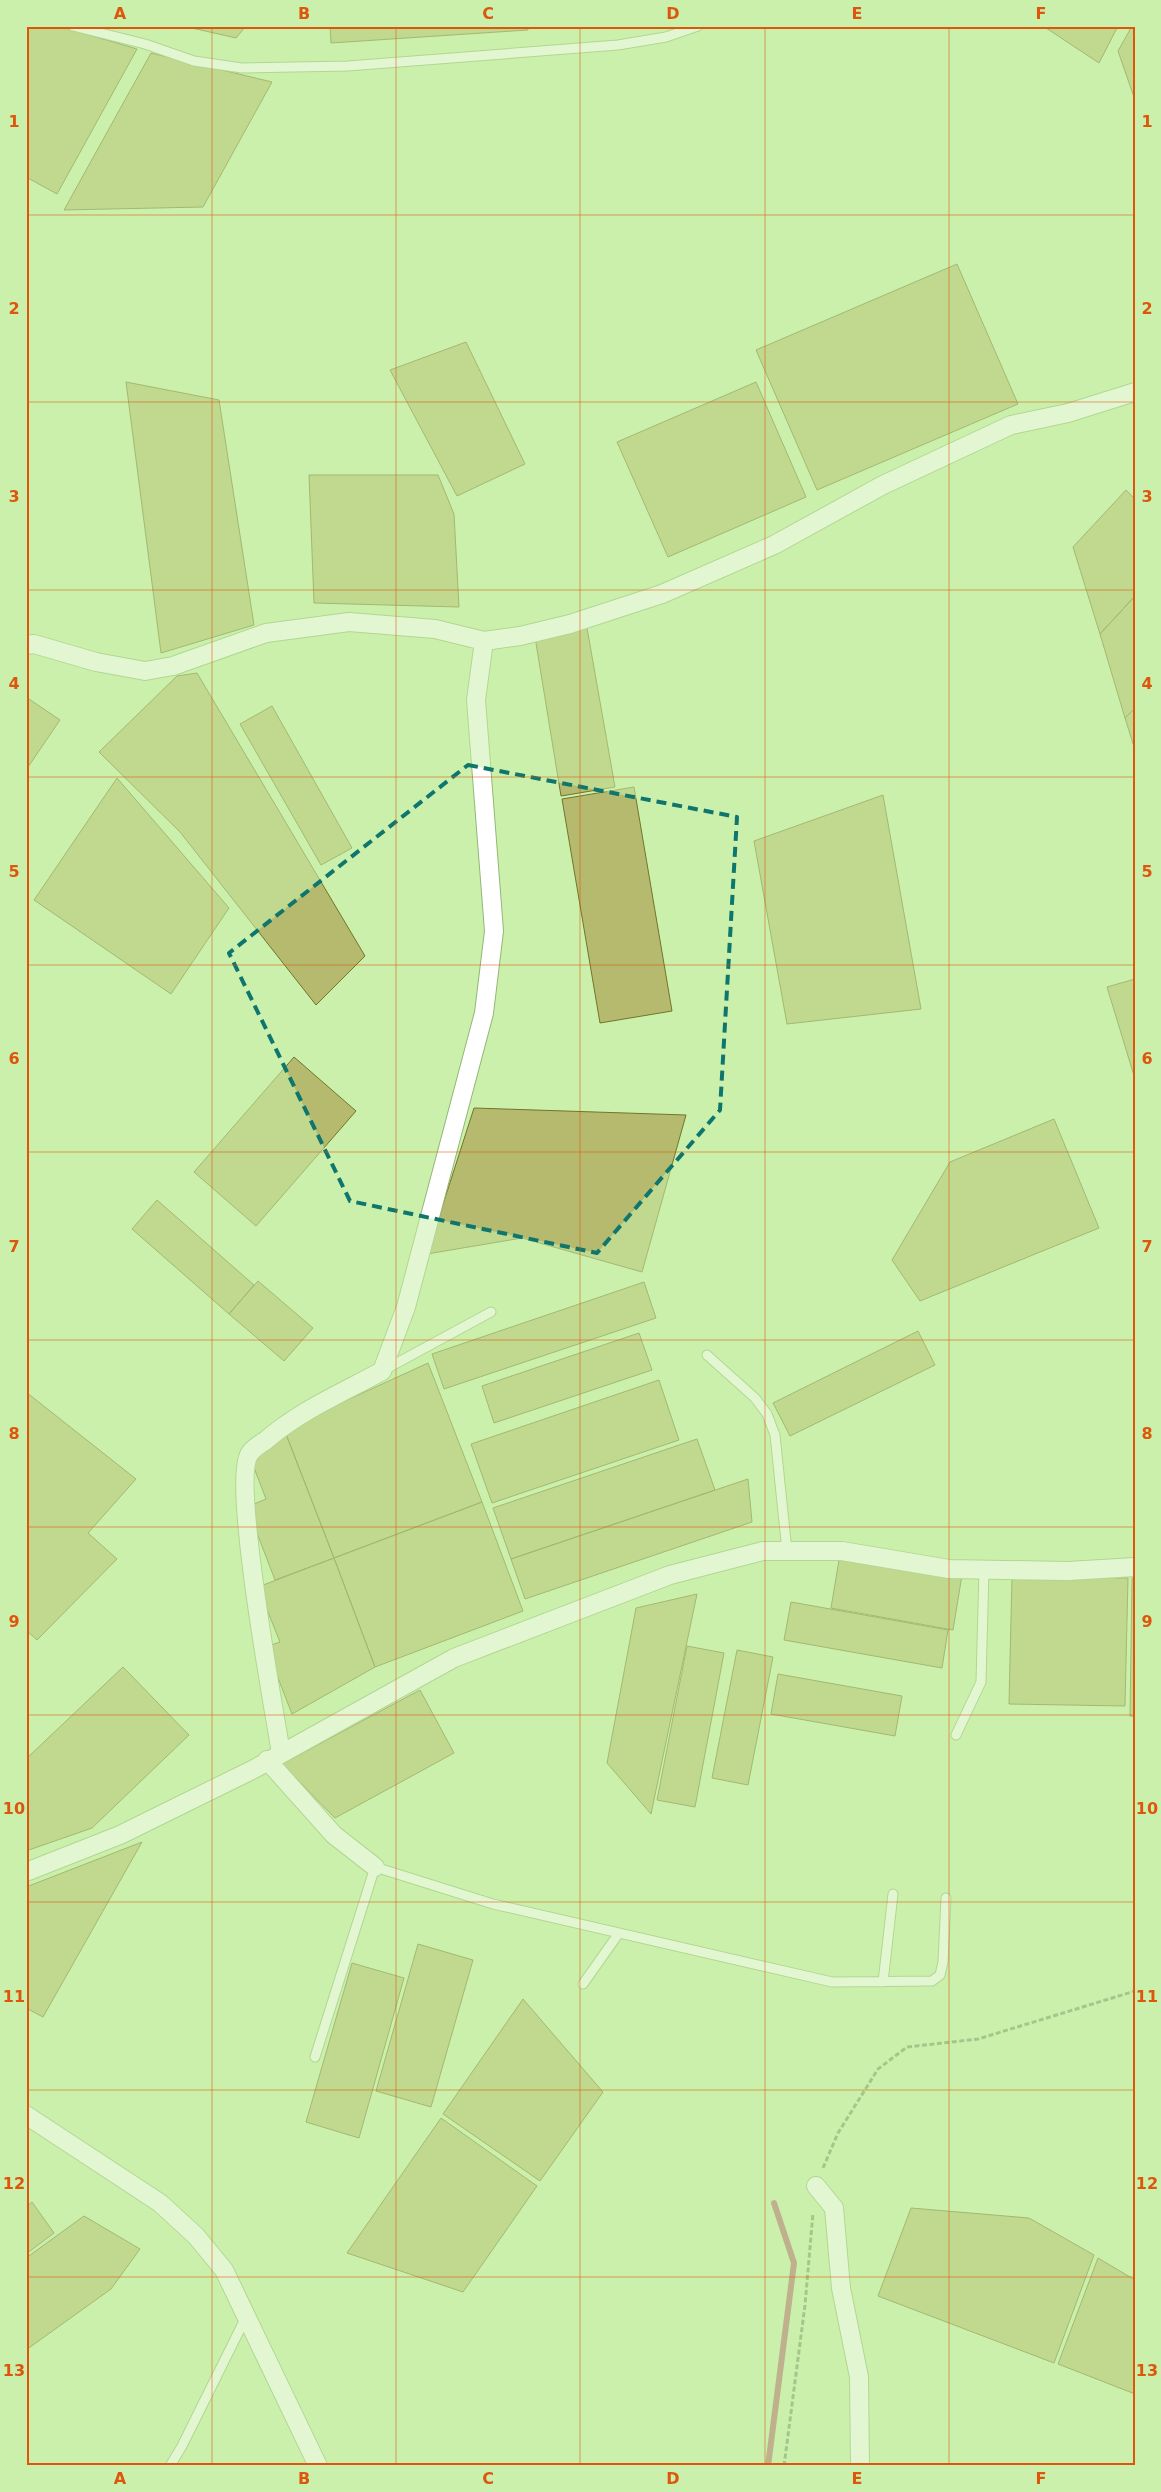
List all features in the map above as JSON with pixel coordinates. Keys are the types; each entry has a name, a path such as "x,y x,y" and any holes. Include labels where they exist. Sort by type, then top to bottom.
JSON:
{"street":[{"path":"26,645 34,644 96,662 145,671 173,666 266,633 350,622 435,629 484,641 520,636 570,624 662,594 774,545 883,485 1011,425 1068,413 1135,392"},
{"path":"375,1867 334,1835 274,1757 244,1496 245,1468 249,1454 283,1425 382,1371 406,1307 484,1012 494,931 476,700 484,641"},
{"path":"26,1872 120,1836 254,1769 454,1658 670,1575 763,1551 842,1551 949,1569 1068,1571 1135,1567"},
{"path":"26,2115 160,2203 196,2236 224,2270 318,2466"},
{"path":"816,2186 834,2208 841,2288 859,2377 860,2466"}],"lane":[{"path":"73,26 145,44 194,61 242,68 348,66 618,45 666,37 698,26"},
{"path":"382,1371 491,1312"},
{"path":"707,1355 755,1398 767,1414 775,1435 787,1551"},
{"path":"956,1735 981,1682 984,1570"},
{"path":"314,2057 375,1867 494,1904 832,1982 932,1981 940,1975 943,1962 946,1898"},
{"path":"883,1982 893,1894"},
{"path":"583,1984 619,1933"},
{"path":"170,2466 182,2446 247,2315"}],"path":[{"path":"784,2466 805,2305 816,2186 838,2133 878,2069 907,2047 978,2039 1135,1991"}],"highlighted area":[{"path":"468,765 737,817 720,1110 597,1253 350,1201 229,953"}],"building":[{"path":"26,26 59,26 137,49 57,194 26,177"},
{"path":"183,26 246,26 236,38"},
{"path":"330,26 527,26 528,30 331,43"},
{"path":"1043,26 1118,26 1099,63"},
{"path":"1132,26 1135,26 1135,100 1118,51"},
{"path":"151,53 272,82 203,207 64,210"},
{"path":"957,264 1018,404 817,490 756,350"},
{"path":"466,342 525,464 457,496 390,370"},
{"path":"126,382 219,400 254,625 161,653"},
{"path":"756,382 806,497 668,557 617,442"},
{"path":"309,475 438,475 454,514 459,607 314,603"},
{"path":"1126,490 1135,499 1135,596 1100,634 1073,547"},
{"path":"1135,596 1135,708 1125,718 1100,634"},
{"path":"587,628 615,787 561,796 535,637"},
{"path":"197,673 365,956 316,1005 180,832 99,752 177,676"},
{"path":"26,697 60,720 26,770"},
{"path":"272,706 352,848 321,865 240,724"},
{"path":"1135,708 1135,750 1125,718"},
{"path":"117,778 229,908 171,994 34,900"},
{"path":"634,787 672,1011 600,1023 562,799"},
{"path":"883,795 921,1009 787,1024 754,841"},
{"path":"1135,979 1135,1079 1107,987"},
{"path":"294,1057 356,1111 256,1226 194,1172"},
{"path":"474,1108 686,1115 642,1272 522,1238 427,1254"},
{"path":"1054,1119 1099,1228 920,1301 892,1260 950,1162"},
{"path":"157,1200 254,1285 229,1314 132,1229"},
{"path":"258,1281 313,1328 284,1361 229,1314"},
{"path":"644,1282 656,1318 444,1389 432,1354"},
{"path":"918,1331 935,1365 790,1436 773,1403"},
{"path":"639,1333 652,1370 494,1423 482,1386"},
{"path":"428,1363 482,1502 334,1558 284,1429"},
{"path":"659,1380 679,1440 492,1503 471,1444"},
{"path":"26,1392 136,1479 88,1533 117,1559 37,1640 26,1630"},
{"path":"284,1429 334,1558 275,1580 247,1507 266,1499 251,1460"},
{"path":"697,1439 715,1490 511,1559 493,1508"},
{"path":"748,1479 752,1522 525,1599 511,1559"},
{"path":"482,1502 523,1611 375,1667 334,1558"},
{"path":"840,1554 962,1575 953,1630 831,1608"},
{"path":"334,1558 375,1667 292,1714 266,1647 280,1642 258,1587"},
{"path":"1012,1576 1128,1578 1125,1706 1009,1704"},
{"path":"1132,1578 1135,1578 1135,1716 1130,1716"},
{"path":"697,1594 651,1814 607,1763 636,1608"},
{"path":"791,1602 948,1630 942,1668 784,1640"},
{"path":"687,1646 724,1653 695,1807 657,1800"},
{"path":"737,1650 773,1657 748,1785 712,1778"},
{"path":"123,1667 189,1735 92,1828 26,1851 26,1759"},
{"path":"778,1674 902,1696 895,1736 771,1714"},
{"path":"420,1690 454,1753 335,1818 282,1764"},
{"path":"142,1842 43,2017 26,2008 26,1887"},
{"path":"418,1944 473,1960 431,2107 376,2091"},
{"path":"352,1963 404,1978 359,2138 306,2122"},
{"path":"523,1999 603,2092 540,2181 443,2114"},
{"path":"441,2118 537,2186 463,2292 347,2253"},
{"path":"32,2202 54,2233 26,2254 26,2207"},
{"path":"911,2208 1029,2218 1094,2255 1054,2363 878,2296"},
{"path":"84,2216 140,2249 111,2289 26,2350 26,2258"},
{"path":"1098,2258 1135,2280 1135,2394 1058,2364"}],"waterway":[{"path":"768,2466 794,2263 774,2203"}]}
